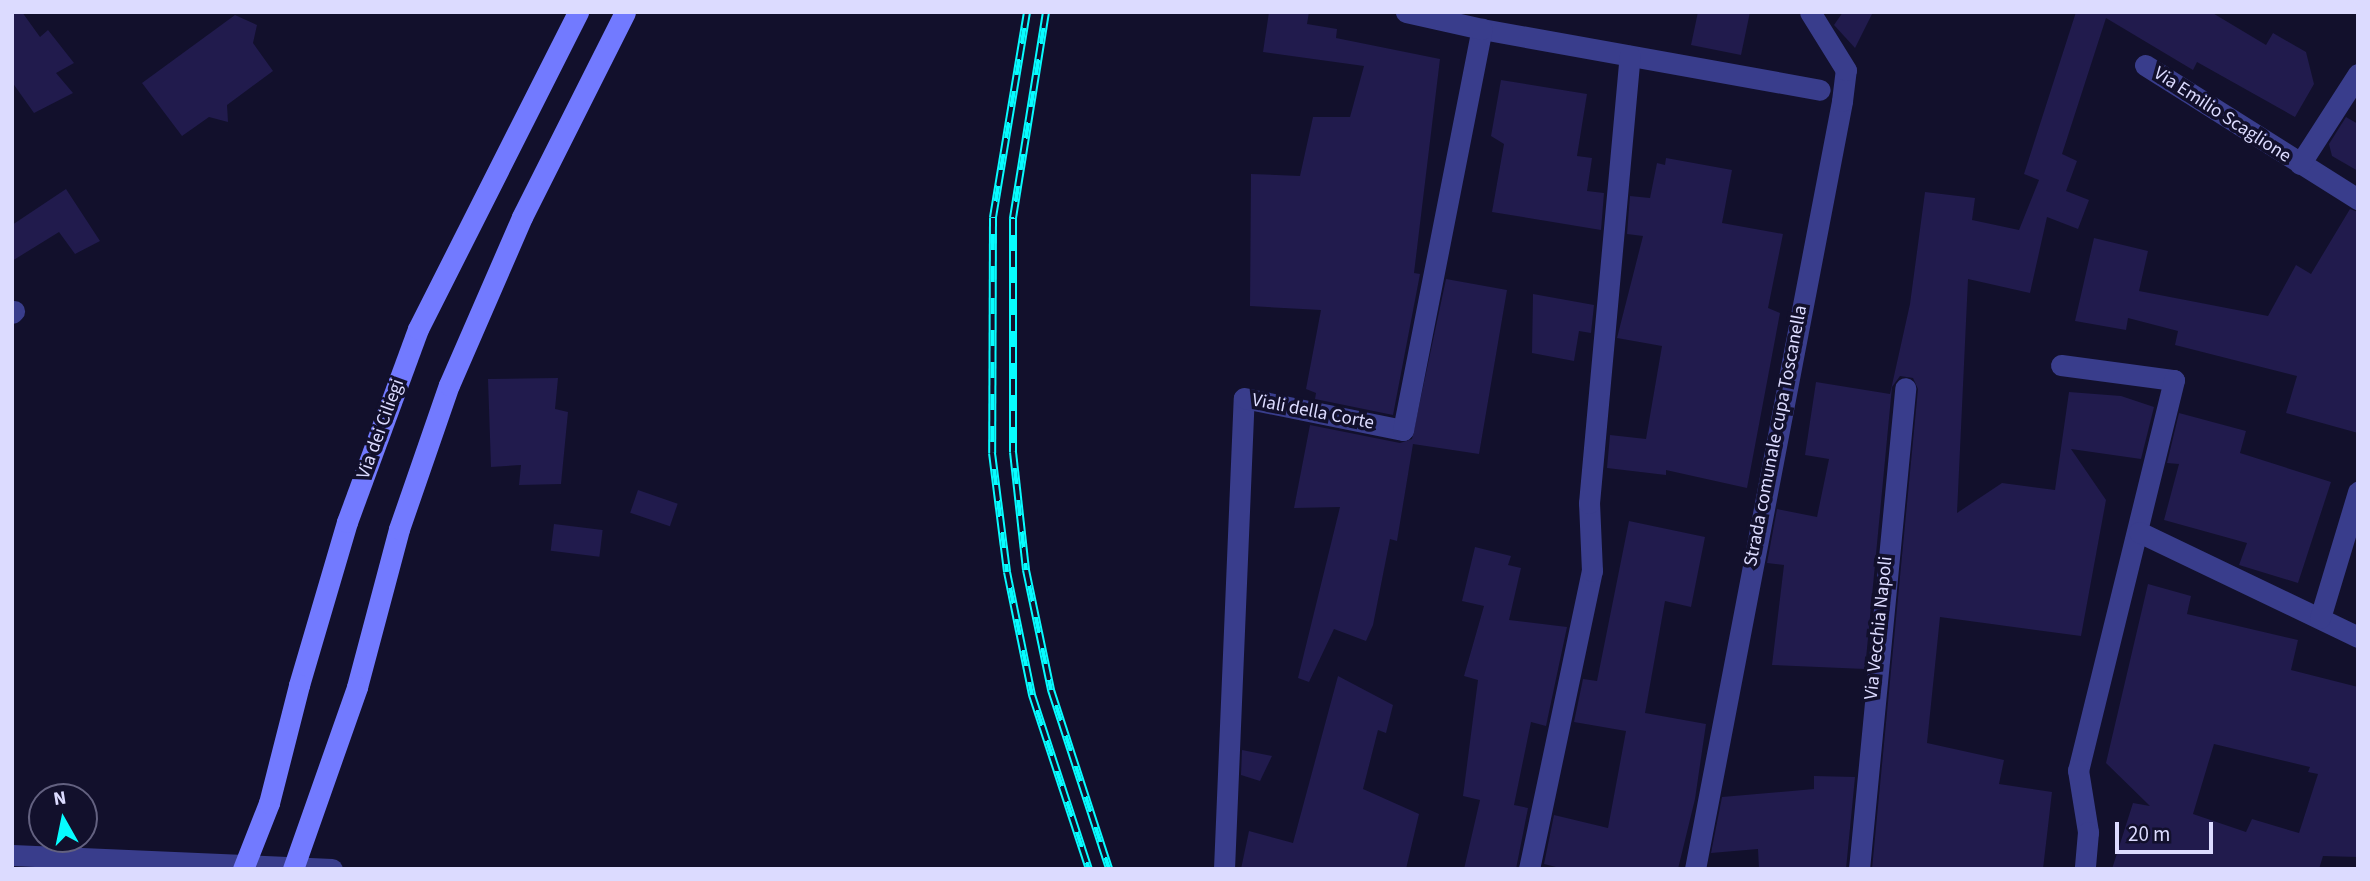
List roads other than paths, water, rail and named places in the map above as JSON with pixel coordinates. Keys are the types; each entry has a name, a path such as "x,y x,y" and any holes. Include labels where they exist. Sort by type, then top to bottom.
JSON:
{"main road":[{"name":"Via dei Ciliegi","path":"243,869 269,803 299,685 347,522 418,328 578,12"},
{"path":"293,869 357,687 399,529 449,386 522,217 625,12"}],"street":[{"path":"1406,12 1482,29 1820,90"},
{"name":"Strada comunale cupa Toscanella","path":"1695,869 1842,101 1846,70 1810,12"},
{"name":"Viali della Corte","path":"1224,869 1244,398 1403,430 1482,29"},
{"path":"1529,869 1592,571 1589,503 1630,56"},
{"name":"Via Emilio Scaglione","path":"2145,65 2358,200"},
{"name":"Via Emilio Scaglione","path":"2300,164 2358,74"},
{"path":"2061,365 2174,380 2139,532 2078,770 2088,832 2085,869"},
{"name":"Via Vecchia Napoli","path":"1859,869 1905,388"},
{"path":"2320,618 2358,492"},
{"path":"2139,532 2358,637"},
{"path":"12,855 332,869"}],"railway":[{"path":"1027,12 993,218 992,453 1007,572 1032,695 1089,869"},
{"path":"1046,12 1013,219 1013,452 1026,570 1051,690 1109,869"}]}
